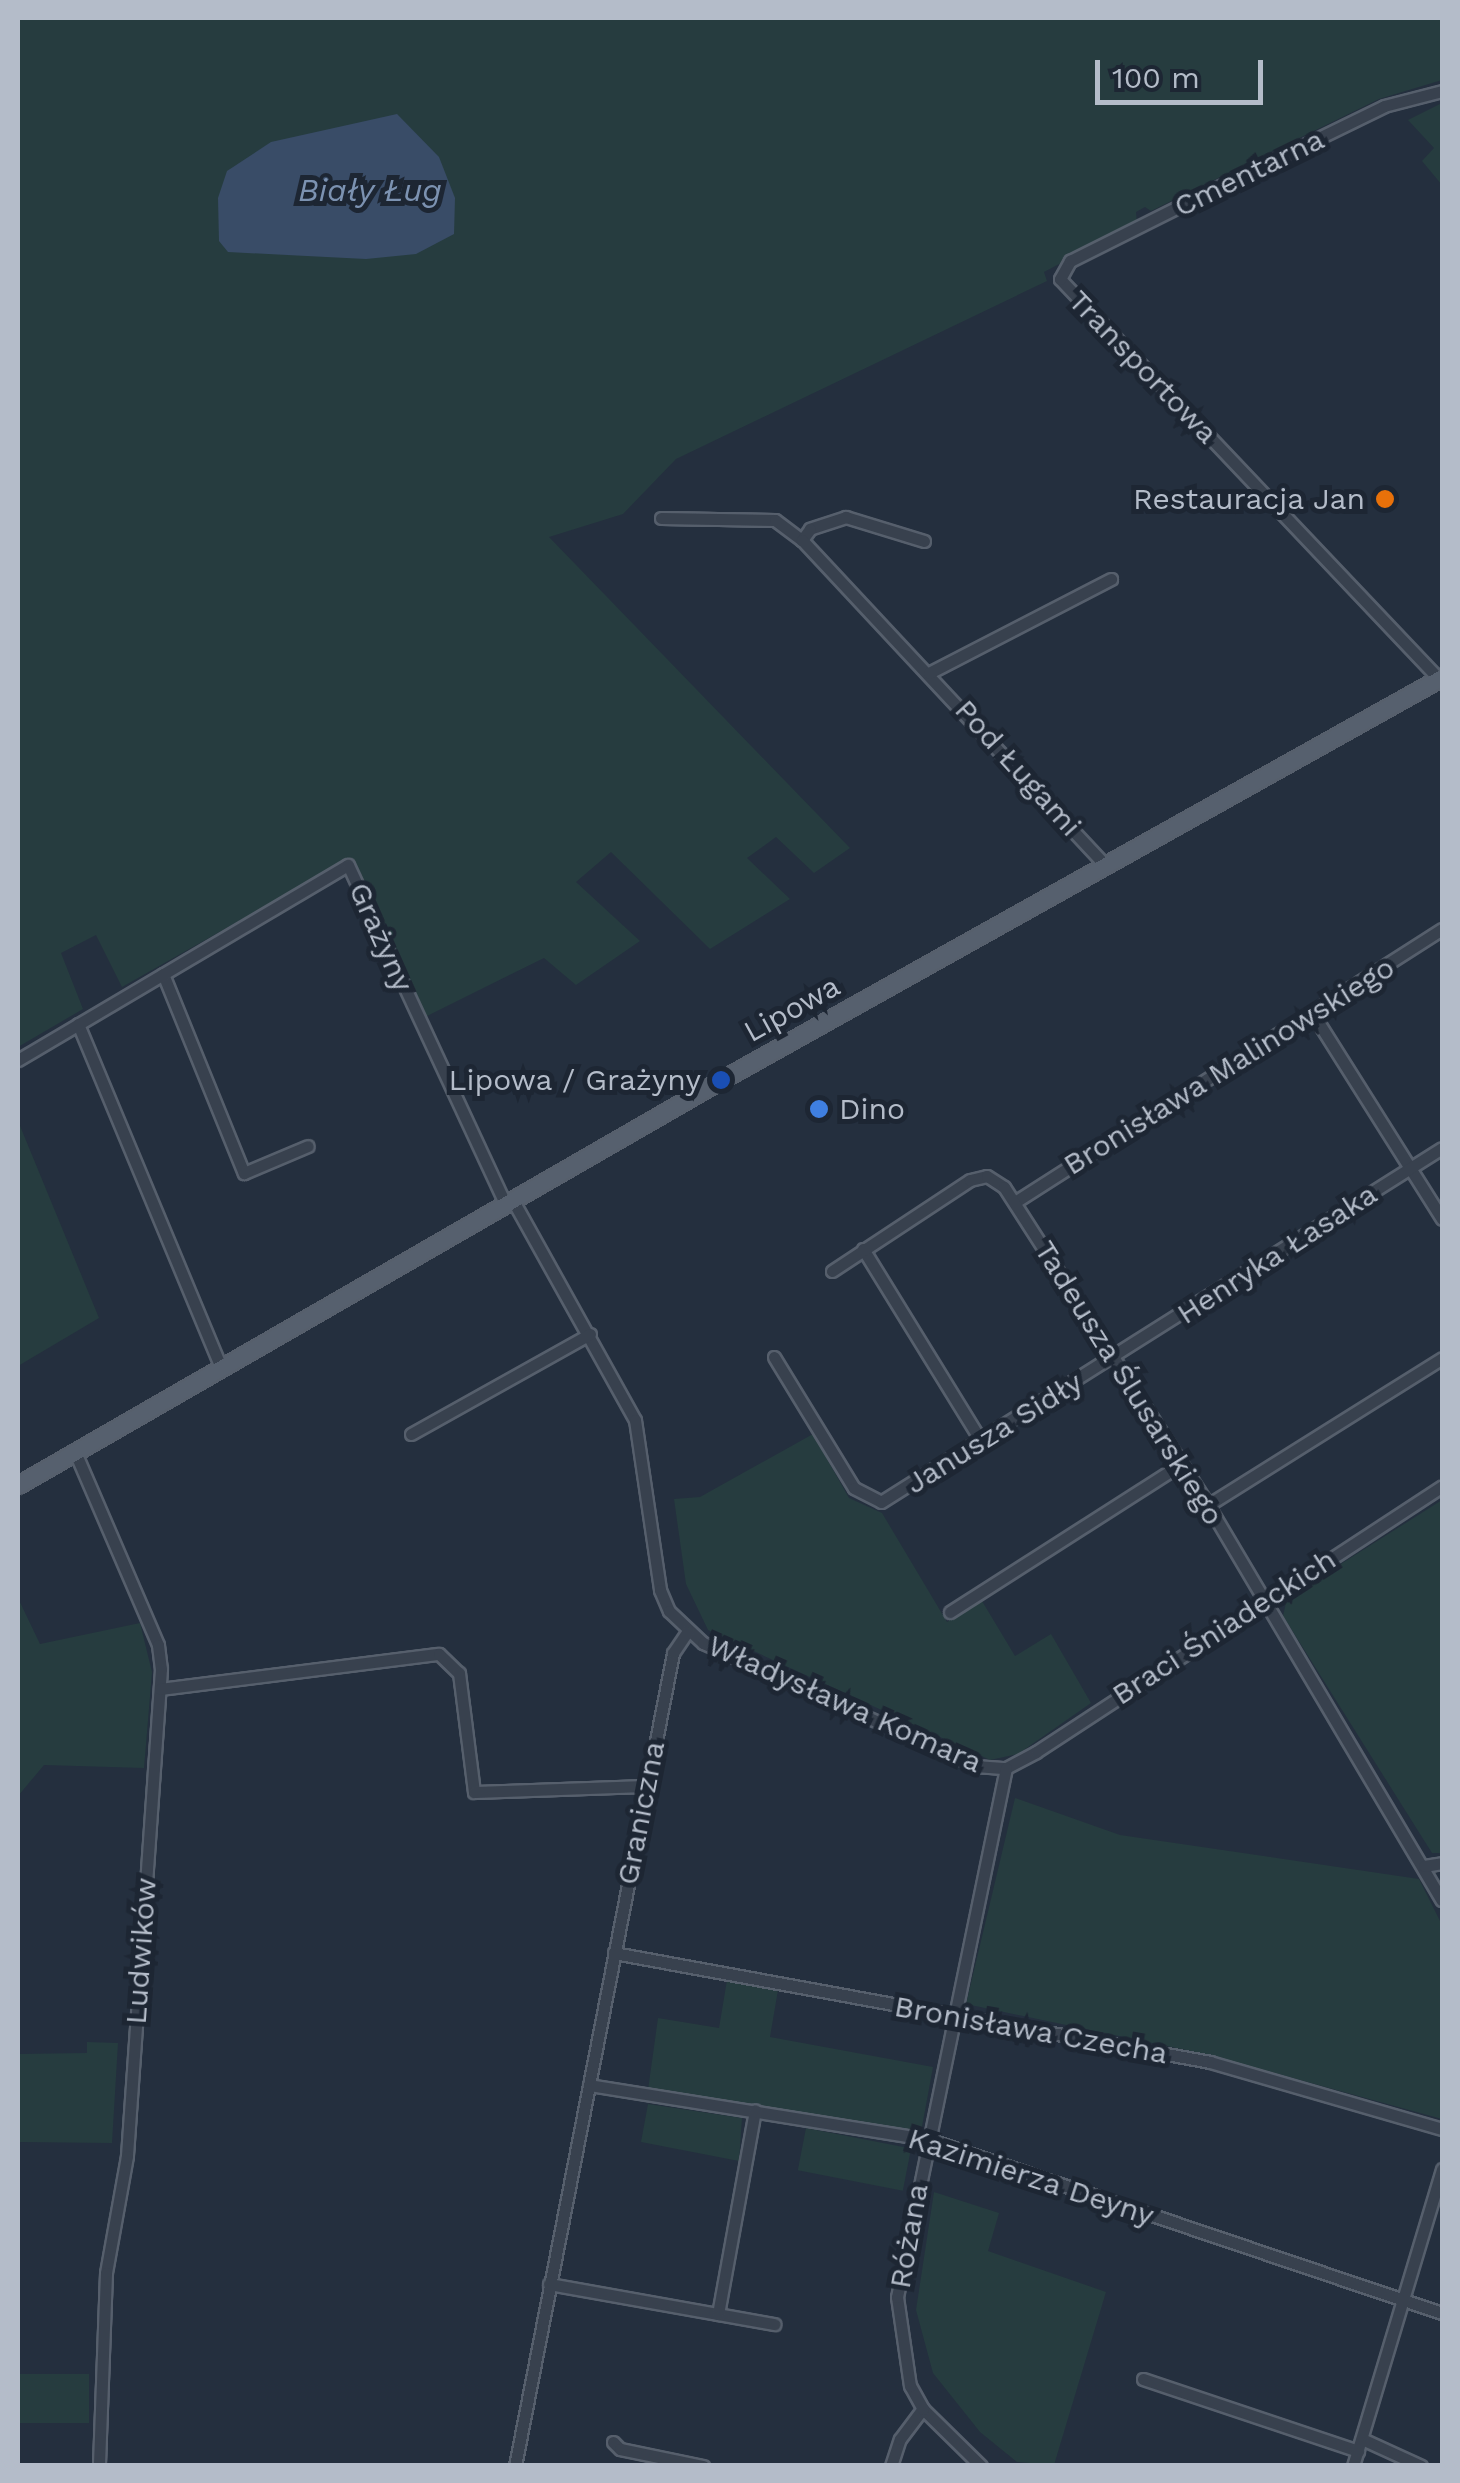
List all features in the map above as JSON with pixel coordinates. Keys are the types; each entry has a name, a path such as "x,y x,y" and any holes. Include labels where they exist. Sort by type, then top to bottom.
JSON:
{"main road":[{"name":"Lipowa","path":"18,1485 508,1201 1441,678"}],"street":[{"name":"Cmentarna","path":"1062,270 1384,106 1442,91"},
{"name":"Transportowa","path":"1062,270 1067,290 1441,678"},
{"path":"802,540 810,529 846,517 924,540"},
{"name":"Pod Ługami","path":"662,518 775,520 802,540 1105,865"},
{"name":"Pod Ługami","path":"929,673 1110,579"},
{"name":"Grażyny","path":"18,1060 348,865 508,1201"},
{"name":"Bronisława Malinowskiego","path":"1015,1202 1442,930"},
{"path":"164,974 244,1173 308,1146"},
{"path":"1313,1014 1442,1218"},
{"path":"78,1024 221,1368"},
{"name":"Henryka Łasaka","path":"1111,1360 1442,1148"},
{"name":"Tadeusza Ślusarskiego","path":"863,1249 987,1176 1015,1202 1111,1360 1208,1504 1442,1900"},
{"path":"508,1201 590,1334 635,1420 660,1590 687,1632"},
{"path":"832,1271 863,1249 981,1441"},
{"path":"411,1434 590,1334"},
{"name":"Janusza Sidły","path":"774,1357 866,1500 888,1499 1111,1360"},
{"path":"1208,1504 1442,1358"},
{"name":"Ludwików","path":"75,1452 158,1645 160,1689 127,2156 106,2273 98,2466"},
{"path":"950,1612 1181,1464"},
{"name":"Braci Śniadeckich","path":"1006,1768 1442,1486"},
{"name":"Władysława Komara","path":"687,1632 962,1760 1006,1768"},
{"name":"Graniczna","path":"514,2466 672,1654 687,1632"},
{"path":"160,1689 439,1654 459,1672 474,1792 646,1786"},
{"name":"Różana","path":"980,2466 924,2408 904,2366 897,2297 951,2015 1006,1768"},
{"path":"1424,1866 1442,1863"},
{"name":"Bronisława Czecha","path":"614,1952 1210,2062 1442,2129"},
{"name":"Kazimierza Deyny","path":"589,2085 927,2139 1442,2313"},
{"path":"718,2314 755,2110"},
{"path":"1354,2466 1442,2169"},
{"path":"549,2284 774,2324"},
{"path":"1143,2379 1421,2466"},
{"path":"891,2466 900,2438 924,2408"},
{"path":"612,2442 704,2466"}],"green space":[{"path":"18,18 1442,18 1442,80 1379,99 1151,211 1145,207 1136,212 1137,223 1044,272 1047,281 676,459 623,514 549,537 850,848 814,873 776,837 747,858 790,899 710,949 611,852 576,882 640,941 576,985 544,958 423,1018 350,858 122,987 96,935 61,953 83,1009 18,1047"},
{"path":"1442,103 1442,185 1422,161 1434,148 1408,120"},
{"path":"18,1121 99,1318 18,1366"},
{"path":"813,1434 849,1498 882,1513 947,1622 982,1601 1015,1656 1051,1634 1091,1703 1018,1754 990,1760 708,1630 686,1584 674,1499 700,1497"},
{"path":"1442,1500 1442,1853 1432,1853 1283,1616 1287,1598"},
{"path":"18,1598 40,1644 140,1623 152,1672 144,1768 44,1765 18,1796"},
{"path":"1015,1798 1120,1835 1419,1879 1442,1925 1442,2119 1205,2054 966,2004"},
{"path":"727,1980 778,1990 770,2037 933,2067 921,2132 648,2090 658,2018 719,2028"},
{"path":"87,2042 118,2043 112,2143 18,2142 18,2054 87,2053"},
{"path":"648,2104 742,2118 739,2161 641,2142"},
{"path":"806,2128 911,2148 903,2191 798,2170"},
{"path":"934,2192 999,2213 988,2251 1106,2292 1054,2465 1017,2462 980,2432 933,2373 916,2310"},
{"path":"18,2374 89,2374 89,2423 18,2423"}],"water":[{"name":"Biały Ług","path":"397,114 439,157 455,198 454,234 416,254 366,259 228,252 219,241 218,198 227,171 271,142"}],"place":[{"name":"Restauracja Jan","path":"1385,499"},
{"name":"Lipowa / Grażyny","path":"721,1080"},
{"name":"Dino","path":"819,1109"}]}
